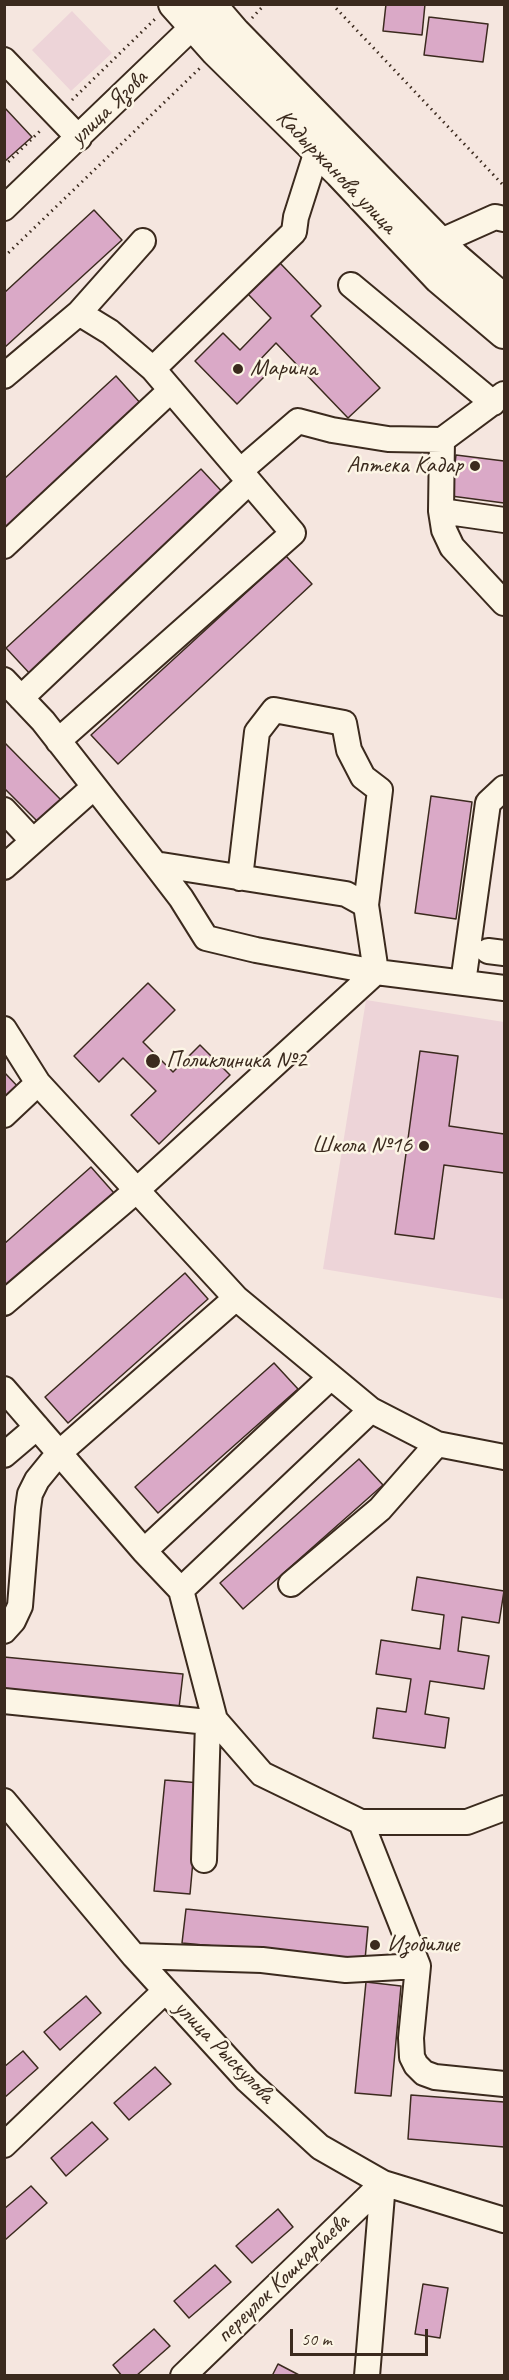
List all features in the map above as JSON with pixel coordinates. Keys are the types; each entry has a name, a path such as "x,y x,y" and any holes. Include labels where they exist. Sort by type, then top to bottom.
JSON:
{"main road":[{"name":"Кадыржанова улица","path":"189,12 317,151 429,250 504,300"},
{"name":"Кадыржанова улица","path":"189,12 235,33 429,250 439,278 504,333"}],"street":[{"name":"улица Язова","path":"4,208 79,138 189,12"},
{"path":"4,60 79,138"},
{"path":"153,369 294,232 296,217 317,151"},
{"path":"429,250 495,217 504,219"},
{"path":"4,376 78,313 143,241"},
{"path":"21,698 298,421 332,430 388,439 442,440 499,398 351,285"},
{"path":"58,741 293,533 153,369 110,332 78,313"},
{"path":"4,546 171,390"},
{"path":"442,440 441,511 444,530 452,547 504,603"},
{"path":"441,511 504,520"},
{"path":"4,680 58,741 155,864 181,898 206,938 256,950 376,972 504,988"},
{"path":"240,878 257,732 274,710 344,723 349,750 363,777 380,790 366,905 376,972"},
{"path":"4,867 94,787"},
{"path":"463,982 488,803 504,788"},
{"path":"4,810 33,841"},
{"path":"155,864 346,894 366,905"},
{"path":"4,1302 137,1190 376,972"},
{"path":"4,1029 39,1083 236,1298 371,1410 437,1444 504,1457"},
{"path":"4,1115 39,1083"},
{"path":"4,1631 13,1621 20,1606 30,1494 37,1480 59,1453 236,1298"},
{"path":"144,1551 331,1377"},
{"path":"4,1389 144,1551 181,1590 211,1721 204,1860"},
{"path":"181,1590 371,1410"},
{"path":"4,1455 37,1427"},
{"path":"291,1584 380,1509 437,1444"},
{"path":"4,1701 211,1721 262,1774 361,1822 467,1822 504,1808"},
{"name":"улица Рыскулова","path":"4,1800 134,1956 247,2080 320,2147 383,2183 504,2220"},
{"path":"361,1822 418,1966 411,2038 412,2057 416,2065 424,2073 435,2077 504,2084"},
{"path":"134,1956 262,1960 346,1970 418,1966"},
{"path":"4,2145 165,1990"},
{"path":"367,2376 383,2183"},
{"name":"переулок Кошкарбаева","path":"183,2376 383,2183"}],"path":[{"path":"332,4 504,186"},
{"path":"4,166 57,115 189,12"},
{"path":"4,257 203,65"}],"shaded area":[{"path":"72,11 112,53 71,91 32,50"},
{"name":"Школа №16","path":"366,1000 504,1022 504,1299 323,1269"}],"building":[{"path":"386,4 425,4 422,35 383,31"},
{"path":"429,17 488,24 483,62 424,55"},
{"path":"4,107 32,137 4,162"},
{"path":"94,210 122,240 4,348 4,293"},
{"path":"280,263 321,306 311,316 380,388 348,418 276,343 255,365 266,375 237,404 195,361 223,333 240,350 271,318 248,294"},
{"path":"116,376 142,405 4,532 4,479"},
{"path":"456,455 504,461 504,503 451,496"},
{"path":"201,469 227,497 32,676 6,648"},
{"path":"286,556 312,584 118,764 91,735"},
{"path":"4,742 64,803 41,825 4,788"},
{"path":"431,796 472,802 456,919 415,913"},
{"path":"148,983 175,1010 143,1042 173,1072 200,1045 230,1075 159,1144 131,1115 156,1091 123,1058 99,1082 74,1056"},
{"path":"420,1051 458,1056 449,1126 504,1134 504,1173 444,1165 434,1239 395,1234"},
{"path":"4,1072 21,1090 4,1104"},
{"path":"91,1167 114,1193 4,1290 4,1244"},
{"path":"185,1273 208,1299 68,1423 45,1397"},
{"path":"274,1363 298,1389 158,1513 135,1487"},
{"path":"359,1459 383,1485 243,1609 220,1583"},
{"path":"417,1577 504,1591 499,1623 462,1617 458,1651 489,1656 484,1689 430,1681 425,1714 449,1718 445,1748 373,1738 377,1708 406,1712 411,1679 376,1674 381,1640 440,1649 444,1615 412,1610"},
{"path":"4,1657 183,1674 179,1708 4,1691"},
{"path":"165,1780 200,1783 190,1894 154,1891"},
{"path":"186,1909 368,1927 365,1960 182,1943"},
{"path":"366,1982 401,1986 391,2096 355,2093"},
{"path":"86,1996 101,2013 60,2050 44,2032"},
{"path":"23,2051 38,2068 4,2098 4,2067"},
{"path":"155,2067 171,2084 129,2120 114,2103"},
{"path":"411,2095 504,2102 504,2147 408,2139"},
{"path":"92,2122 108,2139 66,2176 51,2158"},
{"path":"31,2186 47,2203 5,2240 4,2209"},
{"path":"278,2209 293,2227 252,2263 236,2246"},
{"path":"215,2265 231,2282 189,2318 174,2301"},
{"path":"423,2284 448,2288 440,2338 415,2334"},
{"path":"154,2329 170,2346 136,2376 122,2376 113,2365"},
{"path":"278,2364 301,2376 272,2376"}],"place":[{"name":"Марина","path":"238,369"},
{"name":"Аптека Кадар","path":"475,466"},
{"name":"Поликлиника №2","path":"153,1061"},
{"name":"Школа №16","path":"424,1146"},
{"name":"Изобилие","path":"375,1945"}]}
